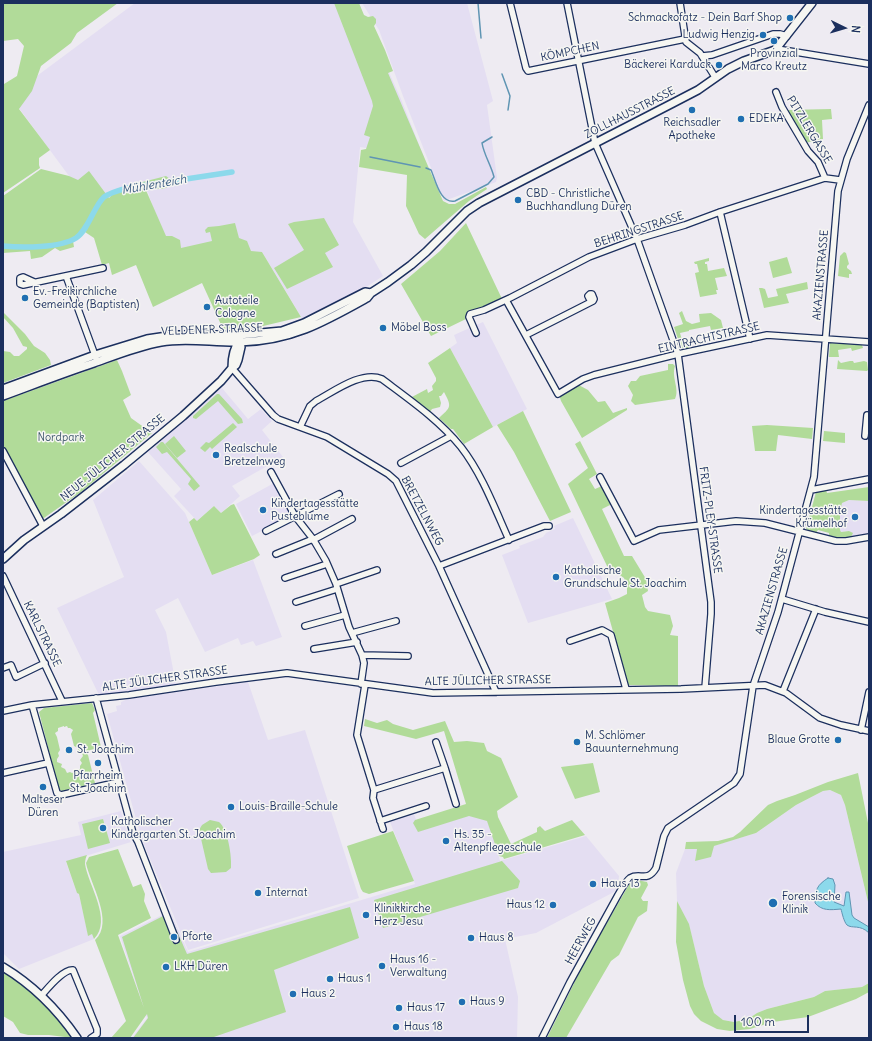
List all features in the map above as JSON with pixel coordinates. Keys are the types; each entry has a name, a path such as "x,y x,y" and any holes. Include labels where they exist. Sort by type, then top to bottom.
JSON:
{"street":[{"name":"KÖMPCHEN","path":"510,3 527,70 530,71 685,39"},
{"name":"FRITZ-PLEY-STRASSE","path":"567,3 595,143 638,239 678,354 711,602 705,688"},
{"path":"680,3 687,44 702,56 715,77"},
{"name":"ZOLLHAUSSTRASSE","path":"447,231 479,203 685,97 698,90 715,77 739,64 773,52 777,49 812,3"},
{"path":"702,56 712,55 773,34 787,36"},
{"path":"777,49 869,64"},
{"name":"PITZLERGASSE","path":"776,92 782,108 808,151 818,162 825,178"},
{"name":"AKAZIENSTRASSE","path":"653,873 656,868 664,836 668,828 734,784 741,769 746,725 753,686 782,599 811,490 815,466 836,206 840,180 869,105"},
{"name":"BEHRINGSTRASSE","path":"476,333 469,317 470,314 484,310 506,300 589,257 638,239 685,225 825,178 840,180"},
{"path":"720,212 750,339"},
{"name":"VELDENER STRASSE","path":"3,389 96,358 163,342 174,340 265,340 283,337 306,330 367,298 371,293 411,265 447,231"},
{"path":"34,282 103,268"},
{"path":"66,276 96,358"},
{"path":"506,300 526,335 591,302"},
{"name":"EINTRACHTSTRASSE","path":"526,335 558,394 583,379 594,375 678,354 773,334 869,342"},
{"path":"232,368 234,350 239,339"},
{"name":"VELDENER STRASSE","path":"3,396 96,358"},
{"name":"BRETZELNWEG","path":"232,368 273,415 285,422 327,437 393,477 439,566 496,692"},
{"name":"NEUE JÜLICHER STRASSE","path":"3,559 24,540 120,468 160,435 222,381 232,368"},
{"path":"300,427 310,406 316,400 362,377 377,377 433,418 451,436 470,461 482,481 509,540"},
{"path":"865,436 868,424 867,415"},
{"path":"402,463 451,436"},
{"path":"3,451 43,526"},
{"path":"271,472 295,516 313,539 327,564 337,587 345,615 362,655 364,663 363,685 357,735 374,790 374,798 383,829"},
{"path":"600,477 631,543 659,530 736,521 765,522 842,542 869,537"},
{"path":"811,490 869,480"},
{"path":"266,531 339,494"},
{"path":"276,554 313,539 352,519"},
{"path":"439,566 544,526 549,526"},
{"path":"285,578 327,564"},
{"path":"296,602 377,570"},
{"name":"KARLSTRASSE","path":"3,576 62,701"},
{"path":"782,599 869,622"},
{"path":"783,691 816,609"},
{"path":"306,626 345,615"},
{"path":"352,633 396,621"},
{"path":"570,641 602,630 611,635 626,689"},
{"path":"314,649 357,642"},
{"path":"362,655 408,656"},
{"path":"3,668 11,665 16,677 45,663"},
{"name":"ALTE JÜLICHER STRASSE","path":"3,711 32,704 128,695 278,674 295,674 363,685 433,693 705,688 765,685 783,691 820,718 830,722 869,731"},
{"path":"861,730 869,692"},
{"path":"96,698 133,833 138,842 176,940"},
{"path":"32,704 58,794 119,782"},
{"path":"436,742 456,804"},
{"path":"3,773 48,763"},
{"path":"374,790 445,768"},
{"path":"380,821 426,806"},
{"name":"HEERWEG","path":"542,1038 570,982 624,886 630,878 650,876 653,873"},
{"path":"3,967 23,980 61,1015 77,1038"},
{"path":"41,996 63,974 69,970 73,970 97,1029 97,1034 91,1038"}],"shaded area":[{"path":"135,3 350,3 372,35 401,99 424,157 360,147 353,222 383,276 351,297 303,320 262,252 167,252 148,192 100,218 10,96"},
{"path":"362,3 467,3 493,101 487,105 497,178 496,182 444,201 379,30"},
{"path":"483,322 527,409 493,427 450,348 457,343 454,335"},
{"name":"Realschule Bretzelnweg","path":"222,388 248,419 261,409 272,421 262,430 283,457 232,486 240,496 221,513 214,506 197,521 174,496 181,489 148,452"},
{"path":"139,461 185,513 212,575 253,560 282,637 256,646 253,641 241,645 238,638 205,652 178,598 155,610 166,632 176,685 99,695 57,608 124,577 93,500"},
{"name":"Kindertagesstätte Pusteblume","path":"274,483 291,516 252,536 236,504"},
{"name":"Kindertagesstätte Krümelhof","path":"849,500 869,501 869,533 851,537 852,533 849,531 841,532 840,511 842,503"},
{"name":"Katholische Grundschule St. Joachim","path":"573,518 612,599 528,623 502,555 520,548 519,546 543,537 546,533 555,529 554,526"},
{"name":"Louis-Braille-Schule","path":"248,682 268,740 305,730 359,898 188,950 141,837 107,714 117,711 116,706 121,705 121,702 128,699"},
{"name":"Forensische Klinik","path":"830,790 841,795 845,805 869,906 869,983 862,987 825,991 814,997 767,1009 748,1019 734,1022 723,1020 714,1013 704,986 689,925 677,901 676,873 685,849 697,849 695,861 713,846 756,833 796,805 823,791"},
{"path":"485,807 500,861 586,836 619,876 618,885 614,892 536,933 505,939 518,997 517,1038 132,1038 147,1018 120,936 170,911 188,952 415,884 390,822 414,814 419,828"},
{"path":"121,811 128,837 131,842 66,862 77,893 79,894 88,935 92,934 94,939 19,969 3,953 3,852 81,835 78,822"}],"green space":[{"path":"3,3 118,3 77,33 71,43 41,66 32,91 19,109 50,150 39,158 40,168 3,193 3,83 4,84 17,76 24,46 18,39 3,41"},
{"path":"334,3 359,3 364,15 368,17 373,16 376,19 374,26 393,71 388,73 443,201 449,204 455,204 486,187 487,189 469,201 425,239 419,234 406,206 407,175 359,167 361,150 366,149 370,137 364,135 373,106"},
{"path":"831,109 832,119 822,120 823,139 805,143 786,110"},
{"path":"41,169 69,176 78,180 89,171 109,198 119,188 166,176 171,180 167,187 161,189 145,188 166,236 172,236 180,240 181,248 212,241 210,232 206,233 205,230 208,227 235,223 239,238 247,241 251,251 262,252 301,317 259,327 223,329 202,283 153,307 136,265 112,275 109,263 102,265 94,238 85,232 78,239 73,241 74,247 60,251 55,248 42,257 31,259 30,251 3,253 3,196"},
{"path":"324,218 339,245 325,253 333,267 287,289 274,268 304,250 288,224"},
{"path":"466,223 503,301 431,336 401,284 440,251"},
{"path":"844,252 846,253 849,264 847,268 852,274 849,274 849,278 838,276 840,256"},
{"path":"787,257 792,273 773,278 769,262"},
{"path":"709,258 709,261 705,262 705,264 707,264 708,271 724,268 727,276 715,278 718,290 716,290 717,294 700,297 695,273 699,272 697,264 694,262"},
{"path":"807,282 808,289 786,294 789,303 764,308 759,288 765,289 768,298 778,296 776,289"},
{"path":"682,311 686,321 692,324 700,322 699,314 711,313 721,320 723,328 711,330 710,326 680,333 683,344 688,343 689,348 681,348 674,327 683,324 679,313"},
{"path":"3,312 25,334 34,346 45,353 50,360 51,365 3,383 3,351 10,352 14,356 19,356 27,349 27,347 23,346 13,328 3,317"},
{"path":"830,343 862,345 863,348 852,351 851,348 838,350 839,357 829,357"},
{"path":"450,348 493,427 464,444 453,429 451,429 439,418 449,406 444,392 441,396 439,396 441,403 440,407 432,409 430,412 410,398 427,389 428,393 433,390 432,386 436,381 436,378 428,363"},
{"name":"Nordpark","path":"117,360 131,395 123,400 131,418 152,433 81,492 41,520 3,447 3,401"},
{"path":"838,360 841,363 850,361 853,361 854,363 864,361 867,362 868,370 837,369"},
{"path":"668,364 673,364 675,366 674,374 677,391 675,399 635,405 631,401 633,395 628,386 631,381 636,381 640,376 668,370"},
{"path":"575,383 588,390 598,402 605,401 613,413 627,408 627,410 582,438 561,401 559,394"},
{"path":"217,394 219,394 242,419 243,423 238,424 218,401 196,419 193,418 193,416"},
{"path":"523,411 571,512 550,521 514,452 497,425"},
{"path":"233,423 237,427 212,449 210,447 205,452 200,448 206,442 209,443"},
{"path":"767,425 813,428 812,439 778,435 776,451 755,451 752,426"},
{"path":"824,431 845,433 845,443 823,441"},
{"path":"174,436 186,451 177,458 165,444"},
{"path":"580,441 597,474 589,479 595,489 602,486 612,504 602,509 624,556 632,556 646,579 648,591 642,595 645,607 648,611 670,615 673,626 670,635 678,636 678,686 628,685 605,603 627,594 627,588 624,578 607,566 568,484 588,468 575,444"},
{"path":"163,442 200,486 194,491 188,484 191,479 167,452 162,454 156,447"},
{"path":"869,487 869,501 849,500 842,503 840,511 840,530 841,532 849,531 853,533 851,537 843,538 829,536 829,533 818,530 816,533 806,529 816,492 826,490 827,493"},
{"path":"234,504 260,555 254,559 212,575 189,522 194,518 197,521 214,506 221,513"},
{"path":"92,703 95,710 93,713 101,747 87,751 95,783 62,791 59,789 39,712 44,708","holes":["67,726 73,730 71,734 74,746 78,748 78,751 82,753 83,756 80,760 82,763 80,769 72,773 67,773 65,769 61,767 62,764 57,762 59,756 58,753 60,750 55,733 58,731 58,728"]},
{"path":"365,719 377,723 387,720 393,724 413,730 445,721 454,742 467,741 484,743 487,751 501,758 518,797 497,811 498,817 511,844 537,832 537,828 540,826 545,831 572,820 585,835 504,859 503,857 499,856 487,821 469,816 418,832 413,823 415,820 466,804 444,731 416,739 364,726"},
{"path":"593,763 600,792 575,799 561,767"},
{"path":"858,773 869,828 869,906 845,805 841,795 830,790 823,791 796,805 756,833 714,846 711,857 695,861 697,849 685,849 686,842 718,841 733,837 768,805 828,782"},
{"path":"103,819 110,843 88,849 82,824"},
{"path":"210,820 219,822 227,837 230,850 231,868 226,872 211,873 208,869 199,830 202,825"},
{"path":"393,831 414,881 369,894 363,892 347,846"},
{"path":"118,849 133,887 141,884 145,894 144,901 151,918 118,935 144,1008 122,937 169,913 187,954 350,907 359,938 274,970 286,1012 211,1038 133,1038 148,1018 147,1014 130,1038 111,1038 126,1021 95,940 101,932 103,923 102,913 86,863 89,857"},
{"path":"87,855 85,864 98,902 101,922 99,931 94,939 92,934 88,936 79,894 77,893 66,861"},
{"path":"502,861 520,881 518,888 383,928 374,900"},
{"path":"637,880 647,882 648,885 641,898 643,901 648,901 647,911 638,917 619,955 611,961 566,1038 547,1038 583,965 627,888 631,882"},
{"path":"677,901 689,924 704,986 714,1013 723,1020 734,1022 748,1019 767,1009 814,997 825,991 862,987 869,983 869,992 856,999 808,1017 773,1022 750,1029 730,1031 717,1029 701,1021 694,1014 690,1006 683,980 676,942"},
{"path":"3,972 24,985 42,1001 73,1038 49,1035 28,1035 20,1033 13,1022 3,1016"}],"water":[{"path":"828,878 833,879 835,885 834,902 844,906 846,892 849,892 852,915 854,918 869,927 869,933 866,930 847,925 841,909 823,909 815,903 817,888"}],"waterway":[{"name":"Mühlenteich","path":"478,3 481,38"},
{"name":"Mühlenteich","path":"502,74 510,96 508,110"},
{"name":"Mühlenteich","path":"426,168 431,170 442,195 450,201 455,201 488,184 494,177 482,143 492,137"},
{"name":"Mühlenteich","path":"370,157 420,167"},
{"name":"Mühlenteich","path":"3,246 30,247 61,244 76,238 81,234 100,201 107,195 116,191 232,172"}],"place":[{"name":"Schmackofatz - Dein Barf Shop","path":"790,18"},
{"name":"Ludwig Henzig","path":"763,35"},
{"name":"Provinzial Marco Kreutz","path":"774,41"},
{"name":"Bäckerei Karduck","path":"719,65"},
{"name":"Reichsadler Apotheke","path":"692,110"},
{"name":"EDEKA","path":"741,119"},
{"name":"CBD - Christliche Buchhandlung Düren","path":"518,200"},
{"name":"Ev.-Freikirchliche Gemeinde (Baptisten)","path":"25,298"},
{"name":"Autoteile Cologne","path":"207,307"},
{"name":"Möbel Boss","path":"383,328"},
{"name":"Realschule Bretzelnweg","path":"216,455"},
{"name":"Kindertagesstätte Pusteblume","path":"263,510"},
{"name":"Kindertagesstätte Krümelhof","path":"855,517"},
{"name":"Katholische Grundschule St. Joachim","path":"556,577"},
{"name":"Blaue Grotte","path":"838,740"},
{"name":"M. Schlömer Bauunternehmung","path":"577,742"},
{"name":"St. Joachim","path":"69,750"},
{"name":"Pfarrheim St. Joachim","path":"98,763"},
{"name":"Malteser Düren","path":"43,787"},
{"name":"Louis-Braille-Schule","path":"231,807"},
{"name":"Katholischer Kindergarten St. Joachim","path":"103,828"},
{"name":"Hs. 35 - Altenpflegeschule","path":"446,841"},
{"name":"Haus 13","path":"593,884"},
{"name":"Internat","path":"258,893"},
{"name":"Forensische Klinik","path":"773,903"},
{"name":"Haus 12","path":"553,905"},
{"name":"Klinikkirche Herz Jesu","path":"366,915"},
{"name":"Pforte","path":"174,937"},
{"name":"Haus 8","path":"471,938"},
{"name":"Haus 16 - Verwaltung","path":"382,966"},
{"name":"LKH Düren","path":"166,967"},
{"name":"Haus 1","path":"330,979"},
{"name":"Haus 2","path":"293,994"},
{"name":"Haus 9","path":"462,1002"},
{"name":"Haus 17","path":"399,1008"},
{"name":"Haus 18","path":"396,1027"}]}
